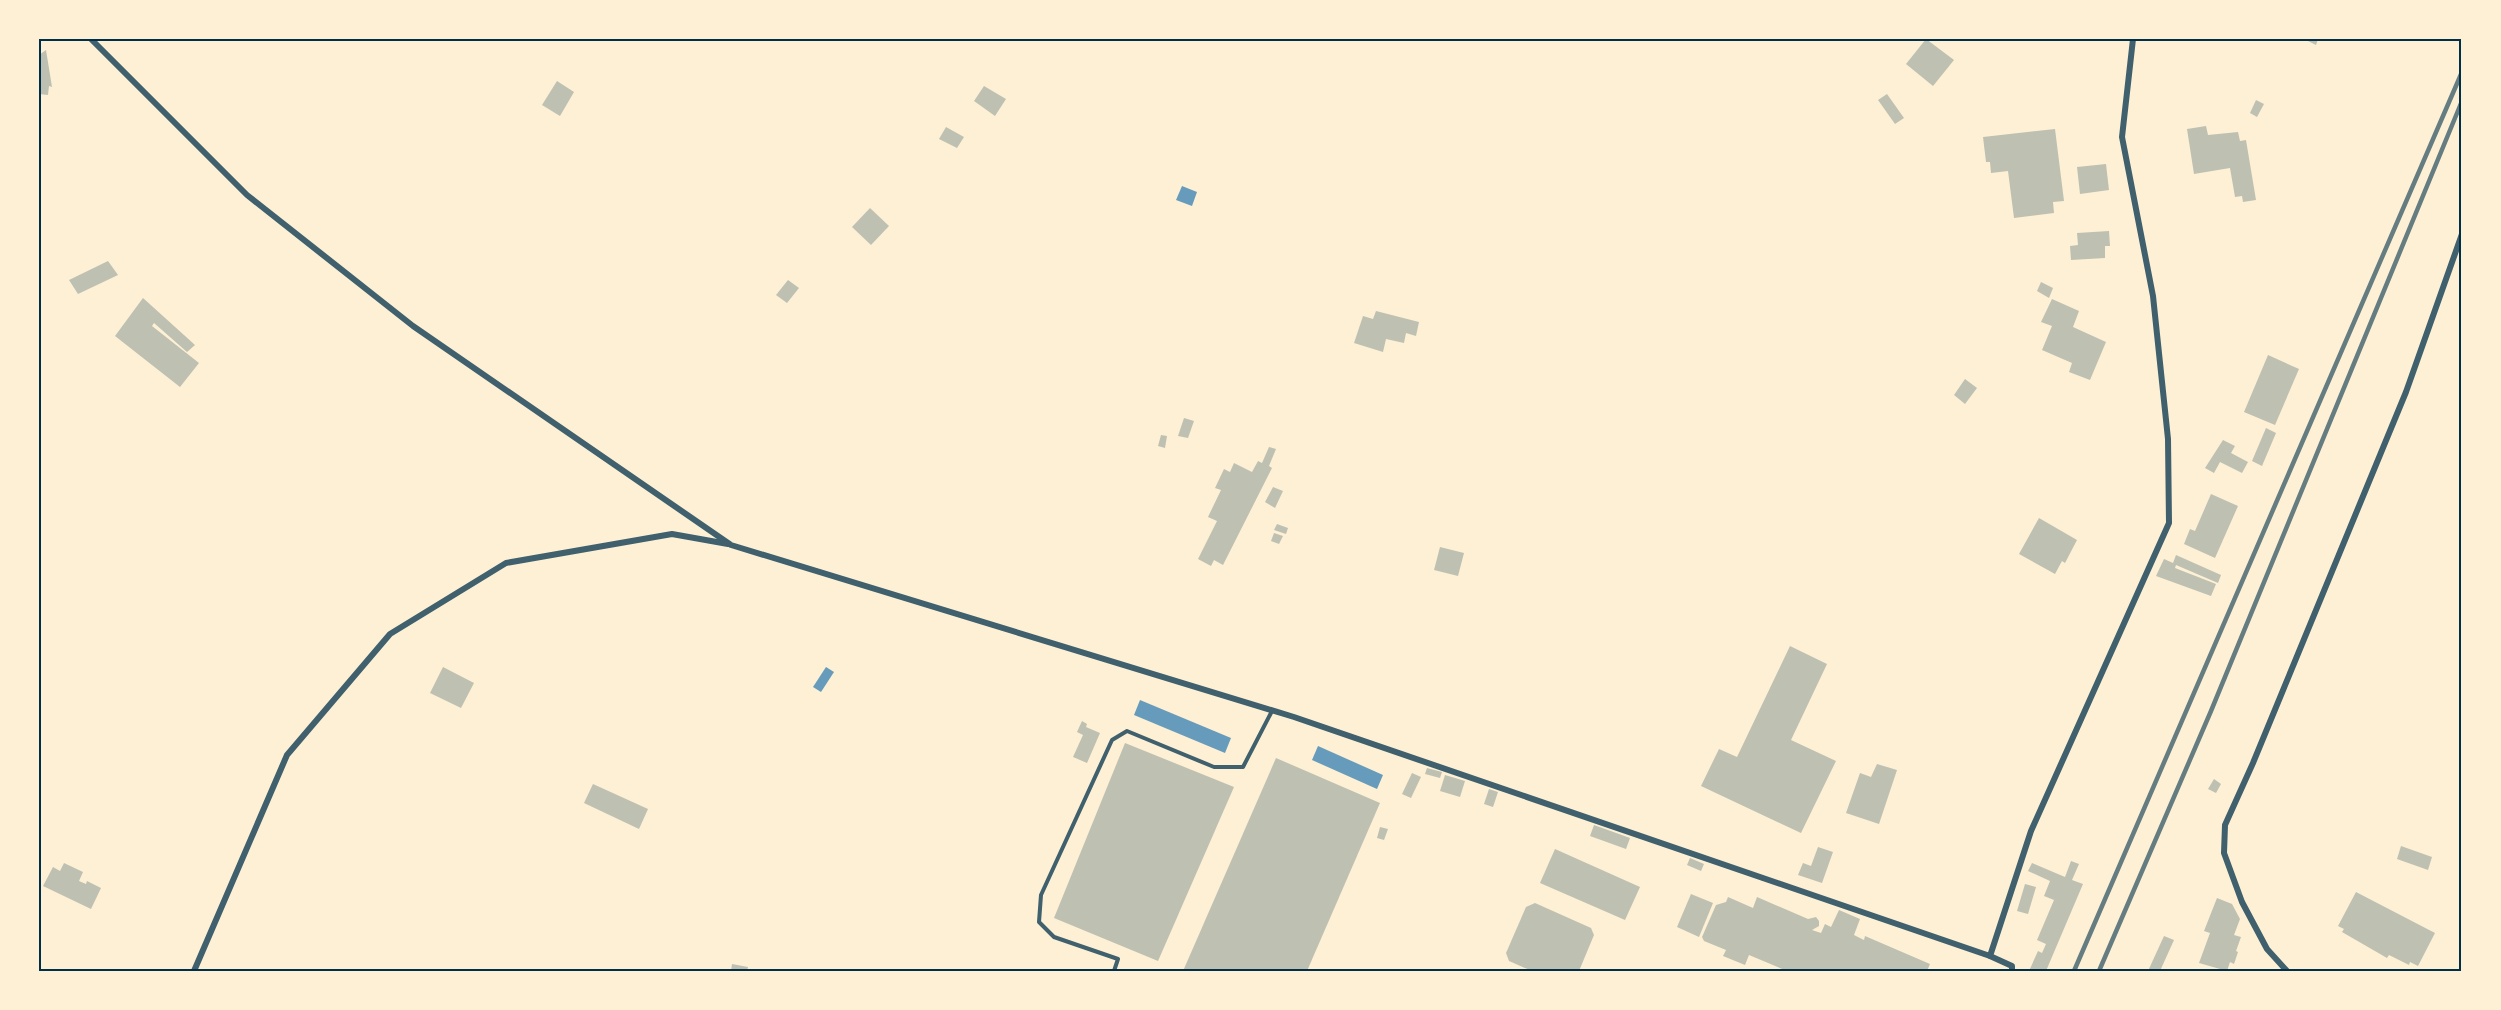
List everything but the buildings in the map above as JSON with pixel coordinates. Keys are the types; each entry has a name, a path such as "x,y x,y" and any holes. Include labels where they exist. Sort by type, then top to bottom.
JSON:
{"street":[{"path":"91,39 247,195 413,326 731,545"},
{"path":"1990,956 2031,831 2169,523 2168,439 2153,296 2122,137 2133,39"},
{"path":"2287,971 2267,949 2242,902 2224,853 2225,825 2253,763 2406,392 2462,234"},
{"path":"195,971 286,755 390,634 506,563 672,534 731,545 1273,710 1990,956 2012,966 2012,971"}],"lane":[{"path":"1114,971 1118,959 1054,937 1039,922 1041,895 1112,740 1127,731 1214,766 1243,767 1273,710"}],"water":[{"path":"1182,186 1197,192 1192,206 1176,200"},
{"path":"826,667 834,672 821,692 813,687"},
{"path":"1140,700 1231,738 1225,753 1134,715"},
{"path":"1318,746 1383,775 1377,789 1312,760"}],"railway":[{"path":"2074,971 2462,72"},
{"path":"2099,971 2211,711 2462,101"}]}
